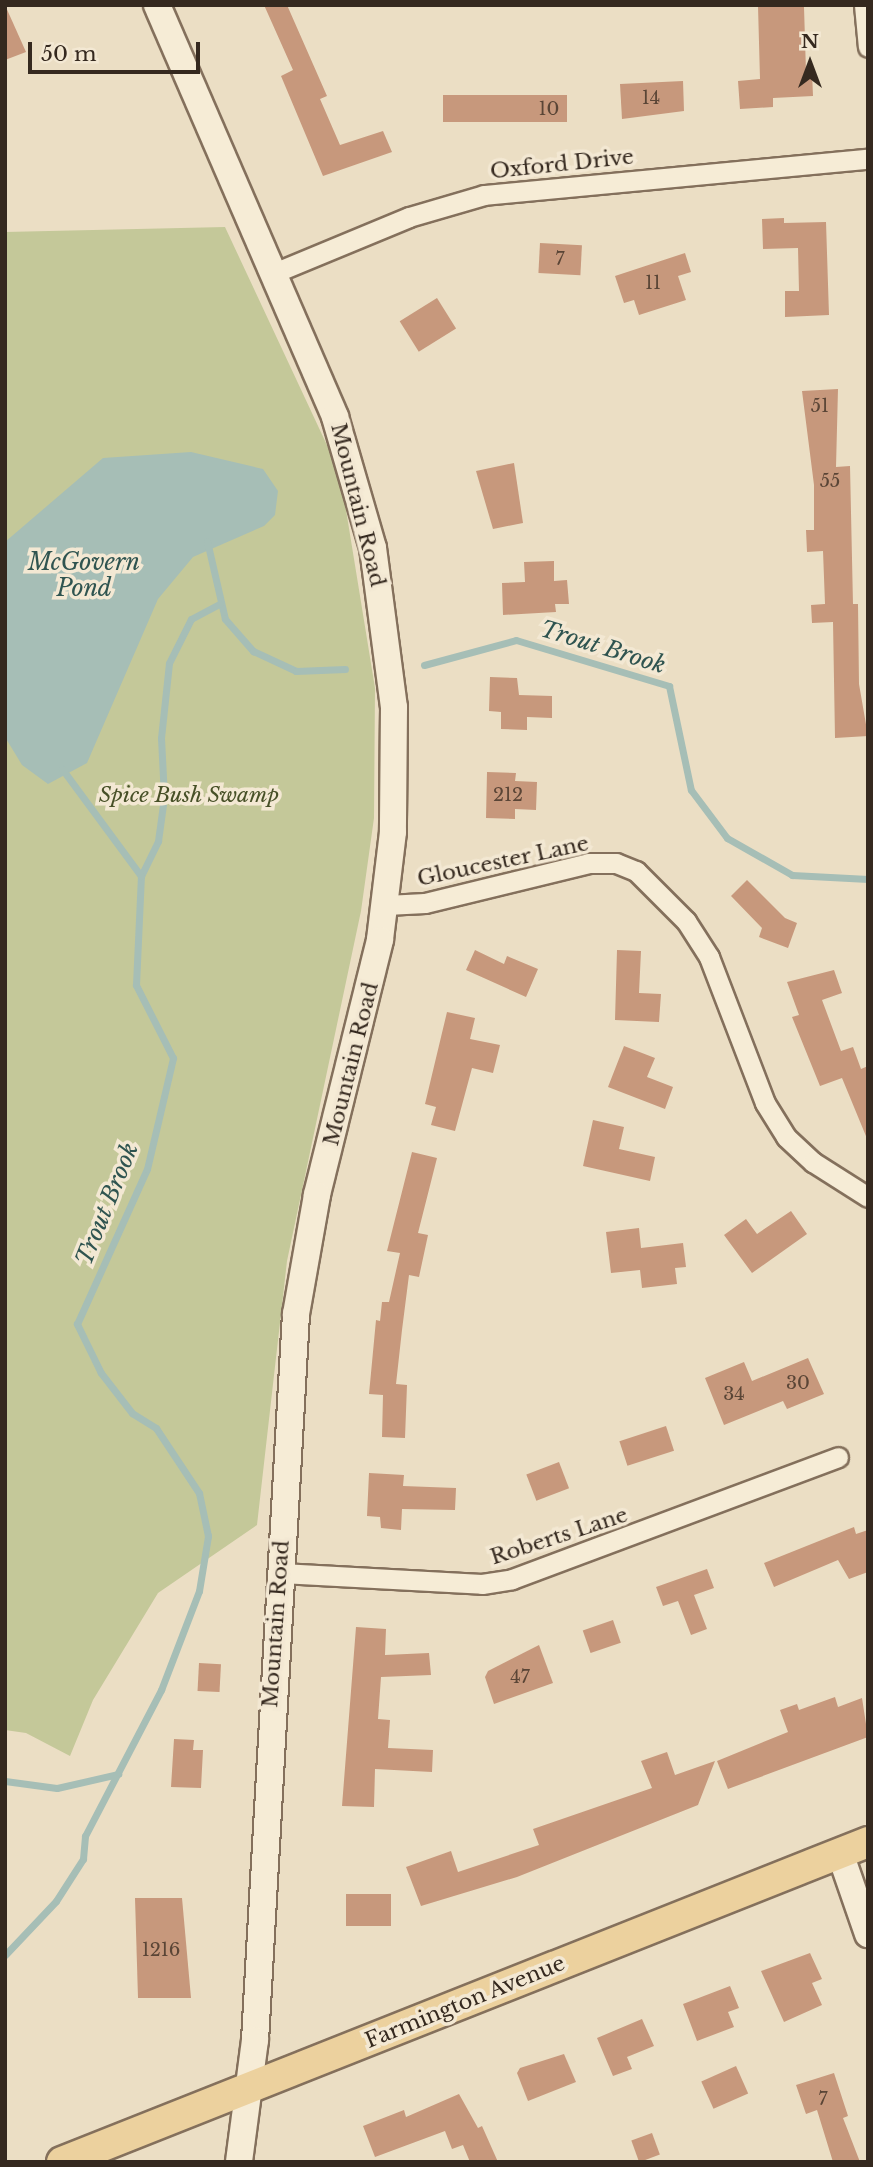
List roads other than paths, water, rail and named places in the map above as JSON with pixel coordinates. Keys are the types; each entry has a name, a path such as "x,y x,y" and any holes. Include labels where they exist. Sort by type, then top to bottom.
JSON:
{"main road":[{"name":"Mountain Road","path":"157,5 335,417 373,548 394,708 393,832 386,905 369,1000 303,1259 281,1573 255,2040 245,2091 239,2162"},
{"name":"Farmington Avenue","path":"62,2162 868,1842"},
{"path":"840,1853 868,1934"}],"street":[{"path":"864,5 868,47"},
{"name":"Oxford Drive","path":"274,273 409,217 484,195 868,159"},
{"name":"Gloucester Lane","path":"386,905 425,903 589,863 616,863 636,872 686,921 709,957 765,1103 786,1137 813,1162 868,1197"},
{"name":"Roberts Lane","path":"281,1573 482,1584 512,1579 838,1457"}],"water":[{"name":"McGovern Pond","path":"191,452 263,469 278,491 275,515 264,526 193,557 158,599 87,763 48,784 22,765 5,737 5,542 103,458"}],"waterway":[{"name":"Trout Brook","path":"207,541 225,619 253,651 296,671 345,669"},
{"path":"141,876 158,841 164,797 161,738 169,663 191,619 219,604"},
{"name":"Trout Brook","path":"424,665 516,640 669,686 691,790 727,838 792,875 868,879"},
{"name":"Trout Brook","path":"5,1955 56,1901 83,1859 85,1836 161,1690 199,1591 208,1536 199,1493 156,1428 132,1413 101,1373 77,1324 147,1169 173,1058 136,985 141,876 62,769"},
{"path":"5,1781 57,1788 118,1774"}],"park label":[{"name":"Spice Bush Swamp","path":"189,795"}]}
